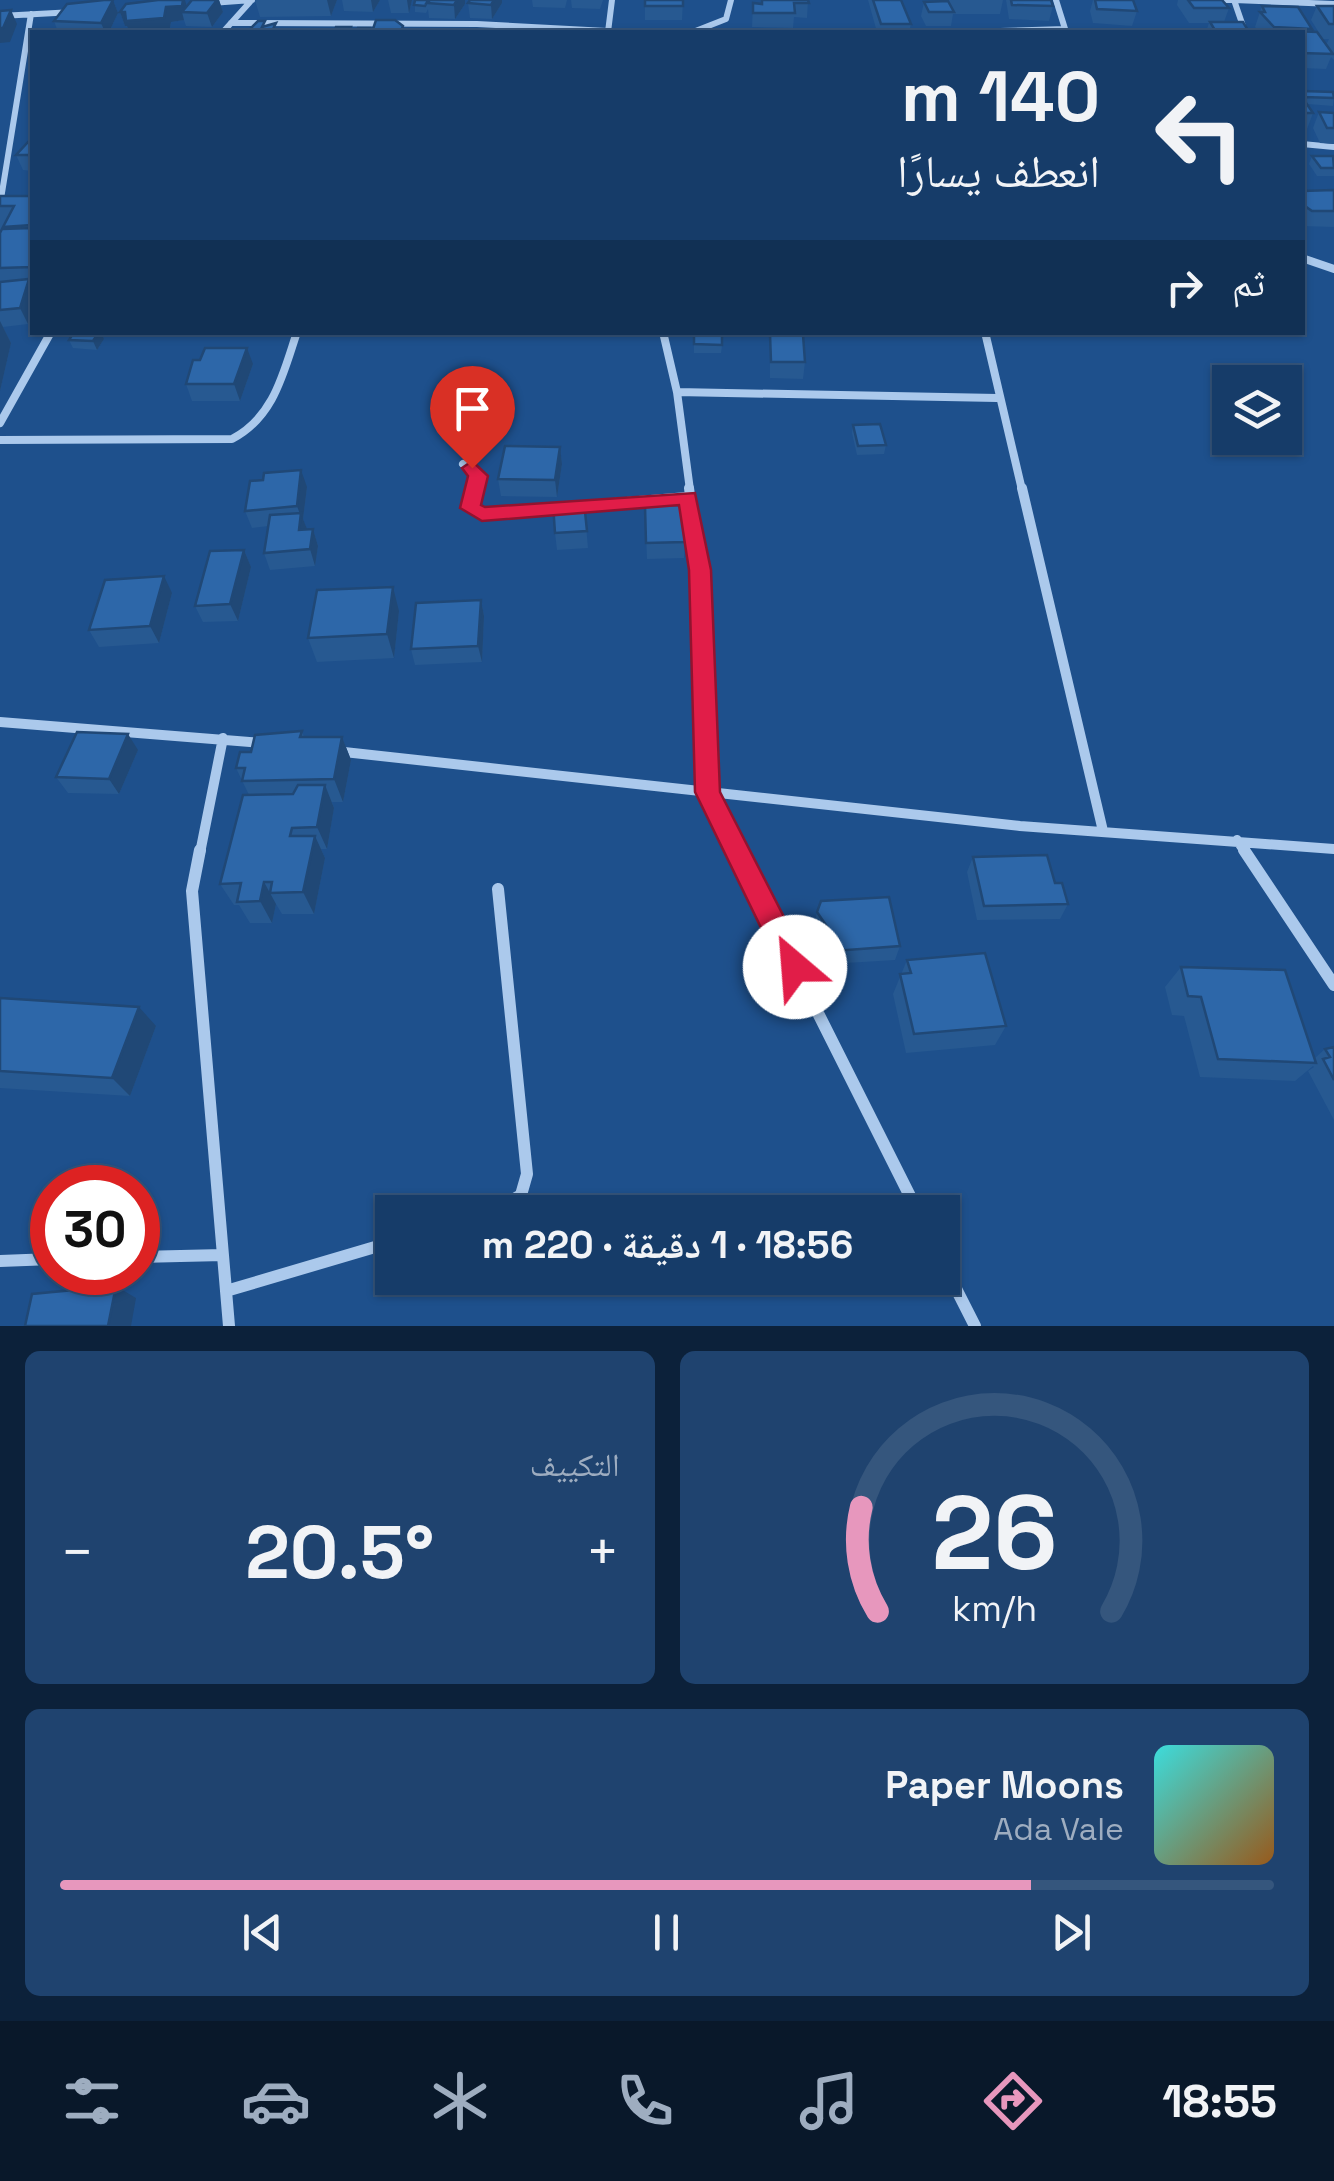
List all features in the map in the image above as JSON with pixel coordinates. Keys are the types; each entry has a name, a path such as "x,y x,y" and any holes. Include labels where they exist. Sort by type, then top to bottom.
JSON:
{"street":[{"path":"191,4 251,0"},
{"path":"225,30 251,0"},
{"path":"608,30 612,0"},
{"path":"698,30 726,19 731,0"},
{"path":"1056,0 1066,30"},
{"path":"1224,0 1334,4"},
{"path":"1234,0 1244,30"},
{"path":"0,16 91,10"},
{"path":"0,205 31,14"},
{"path":"230,22 477,24 575,30"},
{"path":"0,124 15,124"},
{"path":"1305,144 1334,147"},
{"path":"1305,259 1334,269"},
{"path":"1,418 49,335"},
{"path":"0,440 232,439 252,431 266,417 295,335"},
{"path":"664,335 677,392 700,570 707,792 909,1195"},
{"path":"986,335 997,398 1104,831"},
{"path":"677,392 997,398"},
{"path":"462,464 478,476 470,508 482,514 688,497"},
{"path":"0,722 281,744"},
{"path":"223,738 192,891 229,1326"},
{"path":"320,749 1104,831 1334,848"},
{"path":"1237,840 1334,985"},
{"path":"498,889 527,1174 521,1195"},
{"path":"226,1292 375,1247"},
{"path":"160,1256 223,1255"},
{"path":"0,1260 30,1259"},
{"path":"959,1295 975,1326"}],"building":[{"path":"113,0 101,23 54,21 67,4"},
{"path":"183,0 182,6 166,7 164,18 126,21 125,12 120,12 126,4"},
{"path":"192,0 217,0 207,13 182,12"},
{"path":"415,0 428,0 425,6 414,5"},
{"path":"457,0 454,5 427,3"},
{"path":"494,0 491,5 468,3"},
{"path":"645,0 683,0 683,6 645,6"},
{"path":"762,0 809,3 794,3 795,13 753,13 753,3 762,4"},
{"path":"873,0 901,0 911,24 881,24"},
{"path":"1011,0 1051,0 1053,6 1012,5"},
{"path":"1095,0 1133,0 1137,11 1097,9"},
{"path":"1188,0 1222,0 1229,8 1194,8"},
{"path":"948,1 954,12 929,12 924,2"},
{"path":"1262,6 1298,7 1312,29 1274,27 1260,12 1265,12"},
{"path":"1317,6 1334,6 1334,24 1329,24"},
{"path":"11,10 3,28 0,28 0,11"},
{"path":"376,20 395,20 403,26 402,30 373,30"},
{"path":"258,21 265,21 262,27 276,23 272,30 249,30"},
{"path":"1210,22 1243,22 1248,30 1215,30"},
{"path":"1305,31 1317,32 1333,54 1305,53"},
{"path":"1305,91 1333,92 1334,98 1305,97"},
{"path":"1319,112 1334,113 1334,128 1327,128"},
{"path":"29,141 30,141 30,155 16,155"},
{"path":"1312,156 1333,156 1334,168 1321,168"},
{"path":"1334,190 1334,211 1312,211 1305,206 1305,191"},
{"path":"0,196 30,196 30,225 3,227 14,206 0,206"},
{"path":"30,228 30,267 0,268 2,229"},
{"path":"29,279 20,308 0,310 0,282"},
{"path":"72,335 97,335 93,341 69,340"},
{"path":"694,335 722,335 722,345 694,344"},
{"path":"770,335 803,335 805,362 771,362"},
{"path":"205,348 247,348 234,384 186,384 193,360 200,360"},
{"path":"880,424 886,445 858,446 853,425"},
{"path":"505,446 560,447 555,480 498,479"},
{"path":"301,470 297,506 245,511 250,481 263,480 264,473"},
{"path":"584,502 587,531 555,533 553,504"},
{"path":"682,505 685,542 646,543 645,506"},
{"path":"301,513 299,530 313,529 310,549 264,553 270,515"},
{"path":"244,550 230,604 195,606 210,551"},
{"path":"164,576 150,626 89,630 105,580"},
{"path":"393,587 387,634 308,638 317,590"},
{"path":"481,600 478,646 411,649 416,603"},
{"path":"302,731 300,737 342,737 334,779 242,781 245,768 236,768 240,752 251,752 255,735"},
{"path":"77,732 128,734 109,779 56,777"},
{"path":"298,785 325,785 317,827 292,828 290,836 315,836 303,892 270,893 272,882 264,882 260,901 237,902 241,883 220,884 243,795 293,794"},
{"path":"1047,855 1055,883 1062,883 1068,904 984,906 973,857"},
{"path":"889,897 900,946 834,951 830,931 817,912 821,901"},
{"path":"985,953 1006,1026 914,1034 900,974 911,973 907,960"},
{"path":"1181,967 1285,970 1316,1063 1218,1059 1201,997 1188,996"},
{"path":"0,998 139,1007 112,1078 0,1071"},
{"path":"1334,1047 1334,1080 1323,1059 1330,1057 1325,1049"},
{"path":"32,1295 114,1295 108,1326 25,1326"}],"route":[{"path":"472,468 478,476 470,508 482,514 688,497 700,570 707,792 795,967"}]}
